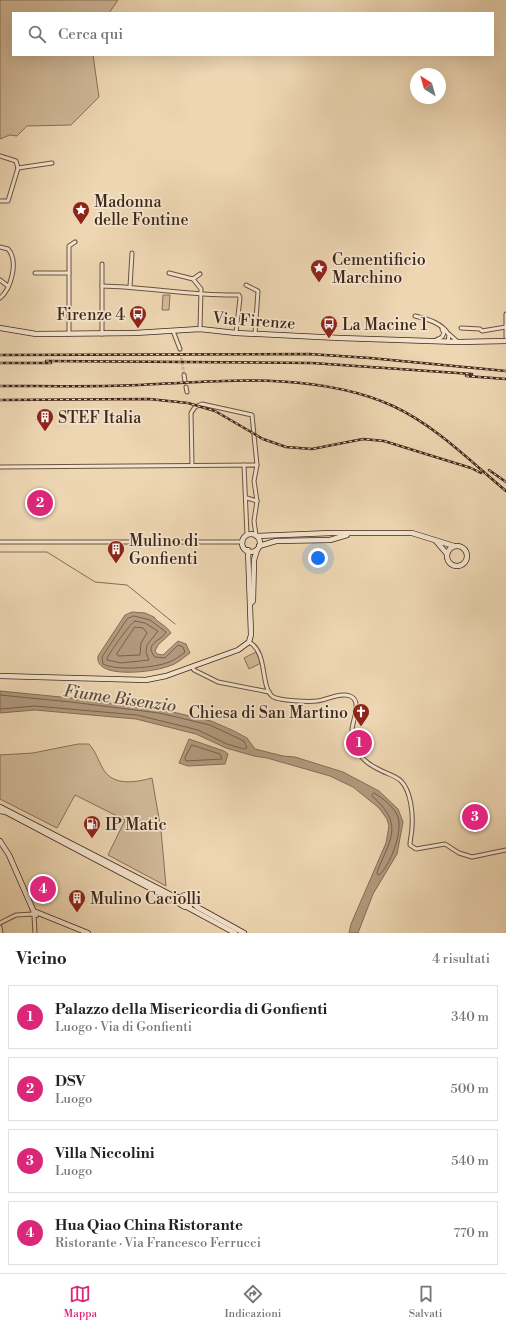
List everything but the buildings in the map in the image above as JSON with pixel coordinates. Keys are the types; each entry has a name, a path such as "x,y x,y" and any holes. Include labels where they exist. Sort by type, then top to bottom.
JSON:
{"main road":[{"name":"Via Firenze","path":"0,328 36,334 102,334 200,330 254,334 448,342 506,341"},
{"path":"0,676 146,680 166,676 238,650 250,642 252,635 250,603 248,601 248,550 244,547 243,542 247,535 412,533 435,540 454,546 462,546 466,550 468,557 465,563 460,566 454,566 448,560 447,554 435,540"},
{"path":"248,550 276,541 330,540 352,534"},
{"path":"250,603 253,601 254,560 260,541 256,536"},
{"path":"447,554 449,549 454,546"},
{"path":"0,806 173,896 181,898 183,895 189,895 192,898 192,902 197,907 244,933"},
{"path":"0,811 6,812 235,933"},
{"path":"0,841 9,856 30,905 36,914 88,933"},
{"path":"181,898 182,905"},
{"path":"188,907 192,902"}],"street":[{"path":"0,156 16,161 18,168 8,201 0,201"},
{"path":"18,168 52,163"},
{"path":"69,334 69,246 75,242"},
{"path":"0,247 8,249 13,260 8,286 0,298"},
{"path":"130,287 132,253"},
{"path":"102,264 102,334"},
{"path":"35,273 69,273"},
{"path":"169,273 193,279 201,289 200,330"},
{"path":"193,279 200,274"},
{"path":"0,280 8,286"},
{"path":"246,284 258,291 254,334"},
{"path":"102,286 130,287 201,296 240,296 236,333"},
{"path":"506,314 506,337"},
{"path":"415,316 431,320 458,342"},
{"path":"461,328 480,329 482,331 506,327"},
{"path":"173,331 180,349"},
{"path":"433,341 439,340 446,332"},
{"path":"446,332 448,342"},
{"path":"184,375 185,381"},
{"path":"186,387 187,392"},
{"path":"192,465 191,413 197,405 205,404 252,415 257,465 254,481 257,501 254,521 256,536"},
{"path":"244,465 247,498 247,535"},
{"path":"0,467 257,465"},
{"path":"247,498 257,501"},
{"path":"0,542 243,542"},
{"path":"250,642 254,644 263,663 269,692"},
{"path":"192,667 194,670 218,682 269,692 278,699 309,702 343,695 348,695 354,698 356,708 352,730 353,738 359,753 369,764 401,781 406,789 411,807 412,828 410,845 416,849 446,844 460,854 472,857 506,850"},
{"path":"0,924 16,915 36,914 35,933"},
{"path":"0,927 1,933"}],"shaded area":[{"path":"0,0 118,0 110,12 12,12 12,56 93,56 99,97 71,125 27,126 17,136 10,135 0,139"},
{"path":"163,295 170,295 169,310 162,310"},
{"path":"256,652 261,663 249,669 244,658"},
{"path":"78,744 89,744 103,769 113,779 132,782 152,778 161,830 166,886 108,855 125,820 75,795 57,828 0,799 0,755 33,753"}],"water":[{"path":"132,612 145,613 154,617 171,633 158,645 155,651 157,654 163,655 178,641 186,644 190,653 180,661 162,668 139,672 105,669 99,664 98,656 125,615"},
{"path":"0,691 160,709 211,721 247,738 255,749 283,756 295,757 343,772 379,791 398,809 403,822 397,854 373,894 358,933 349,933 351,924 386,843 389,826 387,819 379,808 353,787 330,776 226,748 196,734 136,719 35,710 0,713"},
{"path":"189,739 224,751 228,754 225,764 188,766 179,763"}],"waterway":[{"path":"0,552 47,552 95,582 127,585 175,624"}],"tunnel":[{"path":"180,349 184,375"}],"railway":[{"path":"0,355 309,354 370,358 506,371"},
{"path":"46,361 312,363 472,374"},
{"path":"0,363 51,363"},
{"path":"466,376 506,379"},
{"path":"0,386 122,386 202,382 268,381 332,387 363,395 393,406 409,414 452,445 506,491"},
{"path":"0,400 149,399 188,403 215,411 263,439 286,447 312,449 363,439 384,441 471,468 481,473"},
{"path":"489,470 506,482"}],"place":[{"name":"Madonna delle Fontine","path":"81,225"},
{"name":"Cementificio Marchino","path":"319,283"},
{"name":"Firenze 4","path":"138,329"},
{"name":"La Macine 1","path":"329,339"},
{"name":"STEF Italia","path":"45,432"},
{"name":"DSV","path":"40,503"},
{"name":"Mulino di Gonfienti","path":"116,564"},
{"name":"Chiesa di San Martino","path":"361,727"},
{"name":"Palazzo della Misericordia di Gonfienti","path":"359,743"},
{"name":"Villa Niccolini","path":"475,817"},
{"name":"IP Matic","path":"92,839"},
{"name":"Hua Qiao China Ristorante","path":"43,889"},
{"name":"Mulino Caciolli","path":"77,913"}],"water label":[{"name":"Fiume Bisenzio","path":"120,698"}]}
